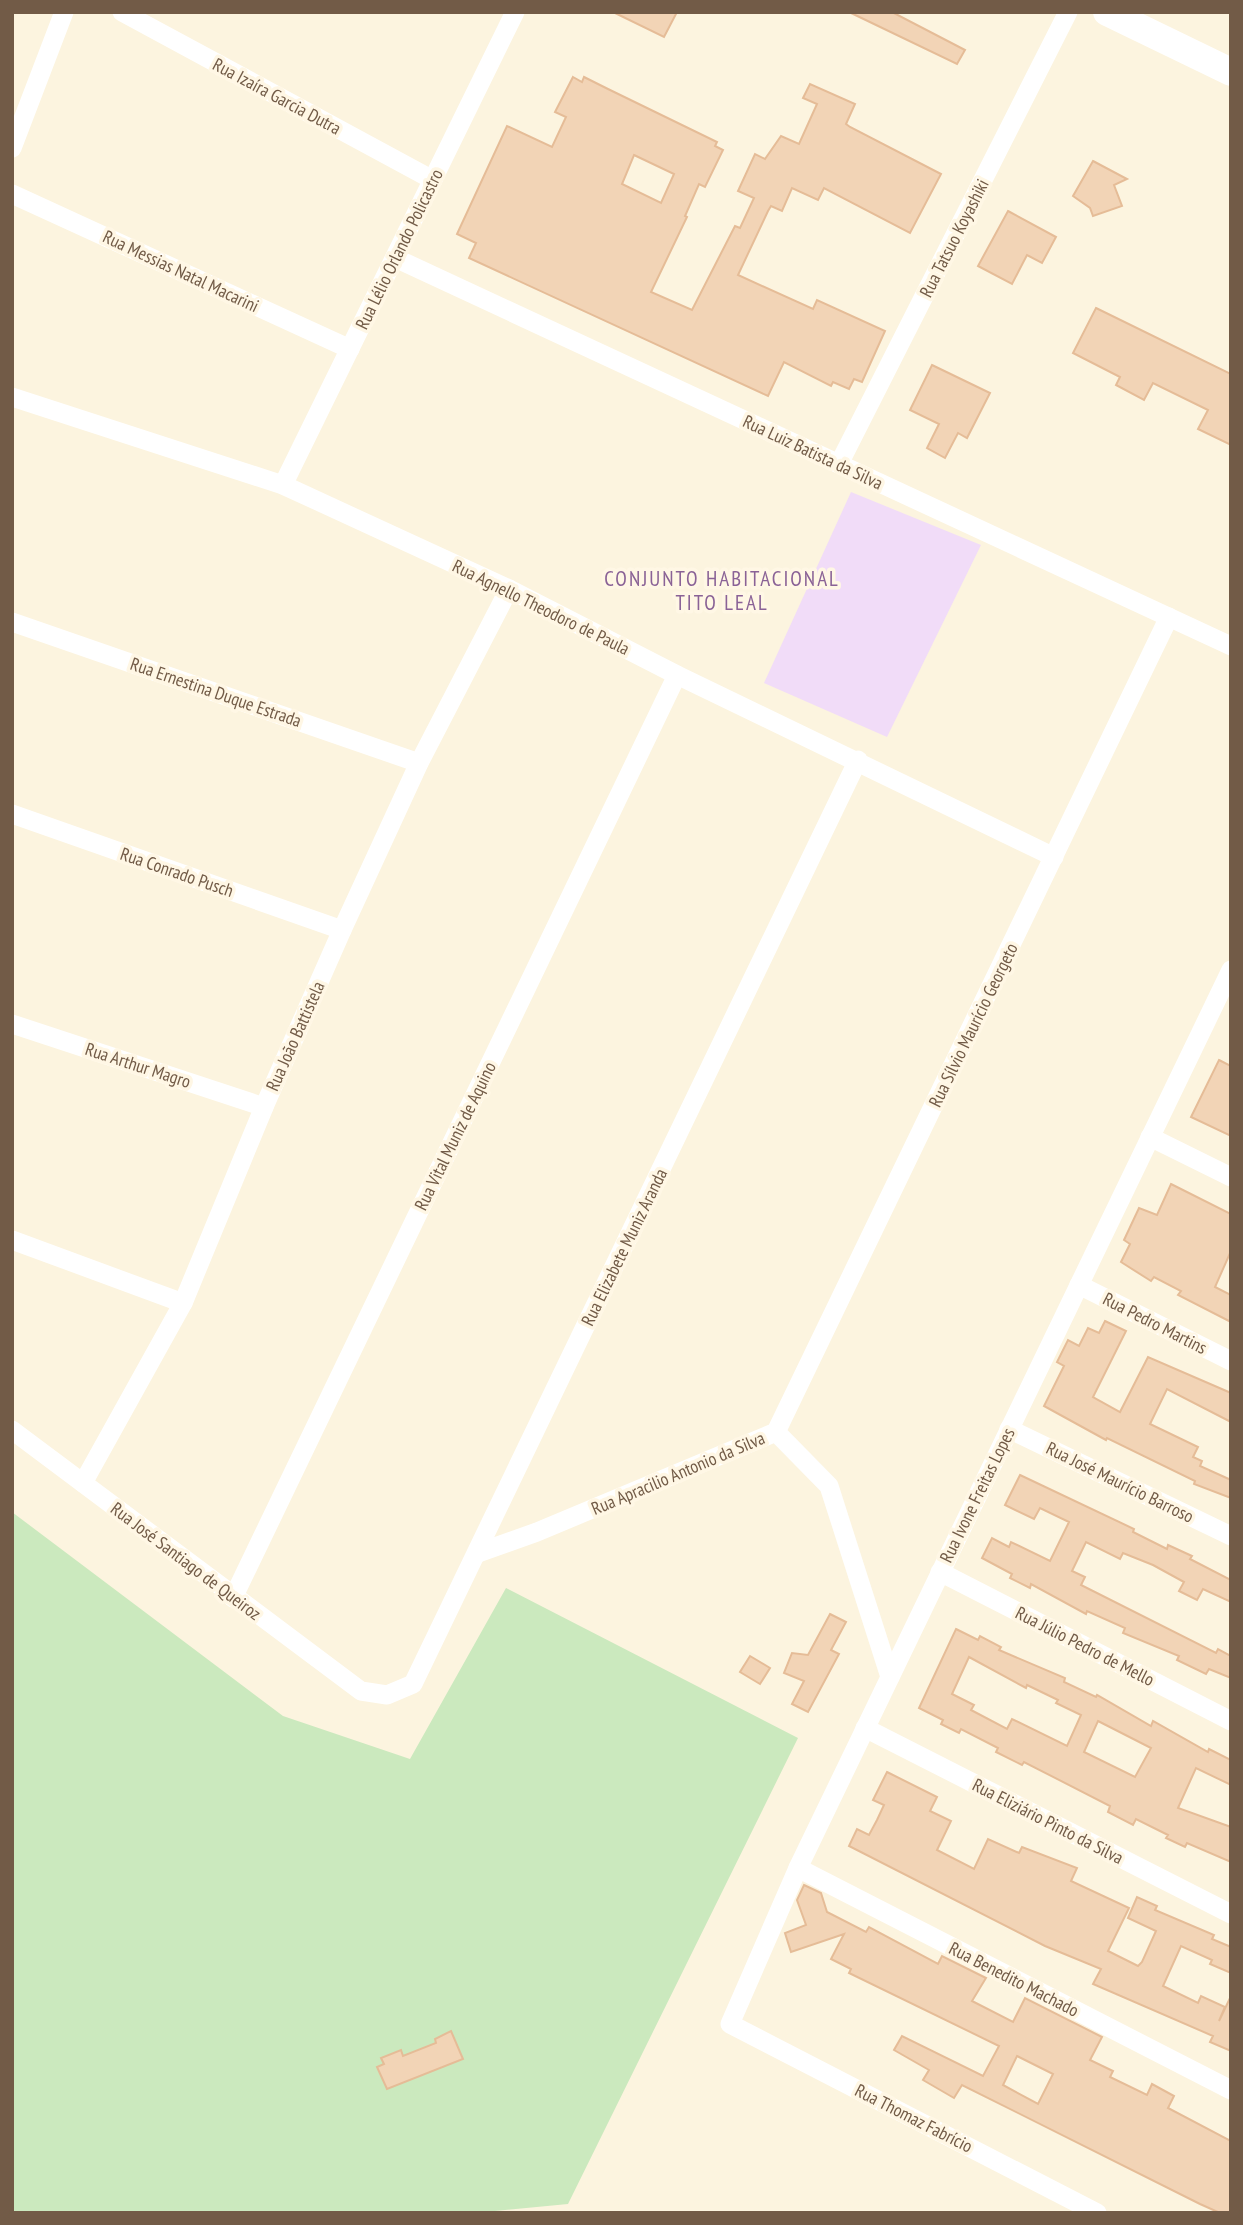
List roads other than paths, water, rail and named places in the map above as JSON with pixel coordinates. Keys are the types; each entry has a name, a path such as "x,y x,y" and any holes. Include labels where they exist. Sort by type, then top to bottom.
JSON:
{"street":[{"path":"12,148 64,12"},
{"name":"Rua Izaíra Garcia Dutra","path":"122,12 433,180"},
{"name":"Rua Lélio Orlando Policastro","path":"283,485 515,12"},
{"name":"Rua Tatsuo Koyashiki","path":"839,464 1068,12"},
{"path":"1107,12 1231,72"},
{"name":"Rua Messias Natal Macarini","path":"12,194 350,349"},
{"name":"Rua Luiz Batista da Silva","path":"395,258 1231,646"},
{"name":"Rua Agnello Theodoro de Paula","path":"12,397 283,485 509,589 677,675 858,760 1054,857"},
{"name":"Rua João Battistela","path":"83,1483 183,1303 264,1107 342,930 419,763 509,589"},
{"name":"Rua Sílvio Maurício Georgeto","path":"776,1432 1169,617"},
{"name":"Rua Ernestina Duque Estrada","path":"12,622 419,763"},
{"name":"Rua Vital Muniz de Aquino","path":"233,1598 677,675"},
{"name":"Rua Elizabete Muniz Aranda","path":"361,1691 387,1695 413,1684 858,760"},
{"name":"Rua Conrado Pusch","path":"12,814 342,930"},
{"name":"Rua Ivone Freitas Lopes","path":"730,2024 798,1868 1150,1137 1226,993 1231,970"},
{"name":"Rua Arthur Magro","path":"12,1024 264,1107"},
{"path":"1150,1137 1231,1177"},
{"path":"12,1240 183,1303"},
{"name":"Rua Pedro Martins","path":"1079,1285 1231,1361"},
{"name":"Rua José Maurício Barroso","path":"1009,1429 1231,1536"},
{"name":"Rua José Santiago de Queiroz","path":"12,1430 233,1598 361,1691"},
{"name":"Rua Apracilio Antonio da Silva","path":"478,1553 537,1532 776,1432 829,1486 890,1677"},
{"name":"Rua Júlio Pedro de Mello","path":"940,1572 1231,1721"},
{"name":"Rua Eliziário Pinto da Silva","path":"865,1728 1231,1914"},
{"name":"Rua Benedito Machado","path":"798,1868 1231,2090"},
{"name":"Rua Thomaz Fabrício","path":"730,2024 1088,2211"}],"district":[{"name":"CONJUNTO HABITACIONAL TITO LEAL","path":"722,590"}]}
